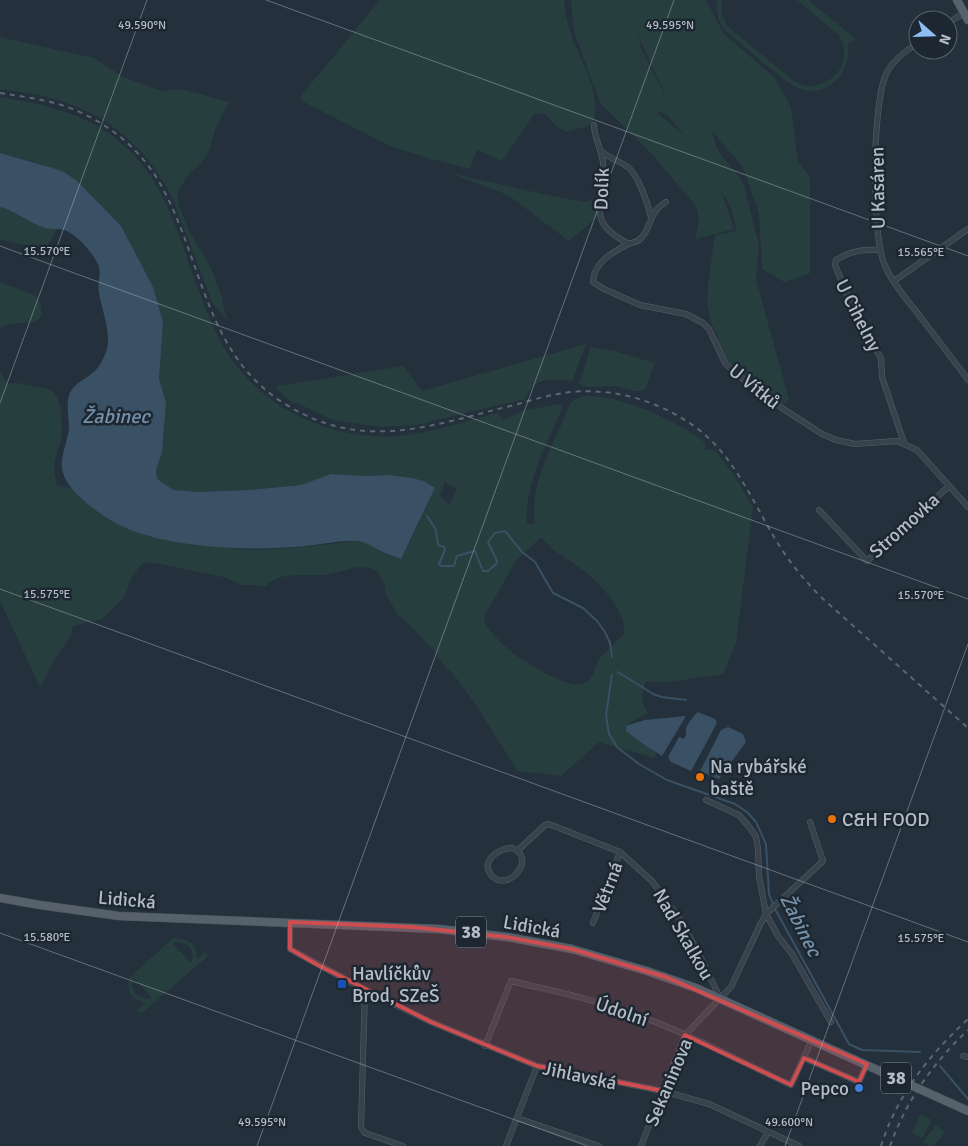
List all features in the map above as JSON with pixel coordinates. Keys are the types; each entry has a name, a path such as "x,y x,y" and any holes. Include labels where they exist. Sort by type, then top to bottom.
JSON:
{"main road":[{"path":"957,0 966,17"},
{"name":"Lidická","path":"0,898 119,916 421,928 507,937 572,949 666,977 720,999 968,1111"}],"street":[{"name":"U Kasáren","path":"908,49 890,68 885,77 880,99 875,184 877,235 886,268 894,281 968,380"},
{"name":"Dolík","path":"594,125 594,134 603,160 604,178 598,210 601,221 615,236 629,244"},
{"name":"Dolík","path":"599,150 606,156 616,159 632,171 651,217"},
{"path":"629,244 638,241 643,236 651,217 660,205 666,202"},
{"path":"894,281 968,229"},
{"name":"U Vítků","path":"629,244 602,261 593,273 593,282 640,305 686,314 703,323 709,329 725,363 735,373 782,408 822,434 836,440 855,444 897,441 904,443 917,450 949,486"},
{"name":"U Cihelny","path":"880,250 861,250 836,260 835,265 858,321 881,358 882,377 904,443"},
{"path":"949,486 967,505"},
{"name":"Stromovka","path":"819,510 867,561 949,486"},
{"path":"706,800 739,815 756,837 759,876 766,914 780,939 792,954 831,1022"},
{"name":"Sekaninova","path":"641,1146 685,1035 731,987 766,914 823,861 810,822"},
{"name":"Nad Skalkou","path":"517,851 545,825 549,824 620,852 652,881 680,921 698,952 720,999"},
{"path":"512,848 517,851 522,862 515,876 506,880 492,876 489,872 488,863 493,854 503,849 512,848"},
{"name":"Větrná","path":"593,923 620,852"},
{"name":"Jihlavská","path":"290,922 290,949 365,990 485,1046 537,1066 663,1091 715,1106 799,1146"},
{"name":"Údolní","path":"485,1046 511,981 576,996 634,1014 685,1035 791,1085 804,1058"},
{"path":"365,990 361,1127 365,1133 403,1146"},
{"path":"812,1040 804,1058 859,1082 867,1064"},
{"path":"506,1146 537,1066"},
{"path":"517,1118 599,1146"},
{"path":"760,1146 768,1132"}],"highlighted area":[{"path":"290,922 412,927 507,937 572,949 666,977 867,1064 859,1082 804,1058 791,1085 685,1035 663,1091 537,1066 431,1022 290,949"}],"green space":[{"path":"380,0 564,0 568,24 592,85 595,108 594,121 588,126 566,132 555,125 546,115 535,113 502,161 477,150 470,169 390,146 302,101 300,97"},
{"path":"571,0 706,0 724,34 774,77 791,107 798,162 810,177 810,273 784,282 762,269 759,213 742,166 712,131 719,151 744,185 759,246 756,280 789,399 786,403 779,403 754,385 754,379 751,378 748,381 727,363 712,325 707,305 714,241 716,235 736,231 728,202 722,193 734,229 695,239 699,219 696,206 650,152 600,103 574,32","holes":["638,35 668,101 668,102 641,48","660,112 667,115 686,136 657,113"]},
{"path":"717,0 722,0 721,12 727,26 791,79 805,86 811,86 822,84 837,74 842,65 844,52 843,43 839,35 797,0 808,0 855,38 850,44 848,42 846,64 841,74 827,87 818,90 796,87 726,31 718,17"},
{"path":"0,37 94,58 123,77 161,91 181,89 229,102 215,129 210,149 202,162 189,174 177,192 179,206 190,233 210,266 220,291 227,320 213,304 173,200 164,183 142,153 114,128 82,109 48,97 0,89"},
{"path":"0,97 36,104 71,114 104,130 119,141 145,168 164,199 209,316 218,336 235,364 250,382 268,397 287,410 307,420 351,433 374,436 398,436 435,430 497,413 504,420 521,411 559,404 563,406 533,478 529,493 527,524 535,523 534,507 536,492 545,462 570,404 580,397 596,396 638,407 695,435 705,443 705,450 715,450 732,472 753,507 736,643 723,675 666,682 646,681 642,697 648,713 627,724 625,729 656,752 655,758 599,742 561,776 518,771 455,676 415,630 398,615 385,593 385,583 377,572 370,568 357,567 327,575 280,577 265,587 241,585 227,578 145,562 131,578 125,596 102,619 73,626 70,637 56,657 40,687 0,601 0,370 7,384 17,383 49,389 57,398 61,411 62,426 61,439 54,465 57,485 72,488 84,501 146,536 195,545 254,550 356,541 370,544 381,552 409,543 435,489 424,481 388,475 331,474 301,485 199,492 174,490 161,482 157,478 156,470 162,452 166,403 159,380 163,322 158,305 127,237 91,195 64,172 0,153","holes":["445,482 457,489 449,505 440,495","541,537 555,551 580,568 598,584 615,604 623,620 625,633 601,657 588,681 578,685 557,679 522,659 507,648 484,622 486,613 516,561"]},
{"path":"449,173 585,202 602,196 595,219 569,241 508,195"},
{"path":"0,207 42,226 57,229 46,248 0,239"},
{"path":"0,282 37,296 41,308 41,316 31,322 15,323 0,328"},
{"path":"586,344 572,381 544,381 533,386 525,399 416,425 380,427 333,420 293,403 275,388 277,386 403,366 422,391"},
{"path":"591,347 614,351 655,363 645,389 634,391 614,386 592,387 579,384"},
{"path":"172,939 189,941 196,950 196,960 205,952 208,956 141,1014 137,1010 145,1003 136,999 130,993 128,986 131,976","holes":["176,942 185,944 190,948 193,953 191,963 173,944","134,978 151,997 151,998 145,999 135,994 131,984"]},
{"path":"921,1114 931,1121 921,1138 912,1132"},
{"path":"936,1125 945,1132 934,1146 928,1146 923,1142"}],"water":[{"name":"Žabinec","path":"0,153 64,172 77,181 121,226 153,287 163,322 159,379 166,403 162,452 156,470 157,478 174,490 199,492 301,485 331,474 388,475 424,481 435,488 401,559 359,541 340,541 295,547 250,548 198,545 172,541 148,536 126,528 94,509 74,491 64,477 62,469 63,454 69,428 69,397 73,388 89,376 103,360 108,342 99,290 99,267 81,241 71,233 39,226 12,211 0,207"},
{"path":"698,712 715,719 717,723 691,771 671,762 668,757 679,737 684,739 687,725"},
{"path":"686,716 662,756 626,731 626,726 645,720"},
{"path":"728,727 743,734 746,742 719,779 700,771 721,730"}],"waterway":[{"name":"Žabinec","path":"427,516 436,530 438,545 444,547 445,550 439,564 441,566 454,566 457,556 475,551 483,571 488,571 497,563 488,542 495,533 505,531 522,552 535,562 553,593 583,608 597,621 610,643 612,657"},
{"path":"618,672 653,694 686,700"},
{"name":"Žabinec","path":"612,675 606,715 609,734 617,747 639,764 667,780 735,804 747,812 756,822 766,844 769,894 775,909 849,1044 862,1050 920,1052"},
{"name":"Žabinec","path":"940,1066 968,1099"}],"railway":[{"path":"0,93 47,101 75,110 114,132 137,152 156,176 163,189 222,334 238,360 259,384 285,404 315,419 343,428 372,431 429,426 571,392 587,391 618,394 649,402 663,408 691,424 719,448 750,494 782,550 816,592 968,728"},
{"path":"881,1146 905,1093 940,1047 968,1019"},
{"path":"890,1146 912,1098 932,1069 968,1030"}],"place":[{"name":"Na rybářské baště","path":"700,777"},
{"name":"C&H FOOD","path":"832,819"},
{"name":"Havlíčkův Brod, SZeŠ","path":"342,984"},
{"name":"Pepco","path":"859,1088"}]}
